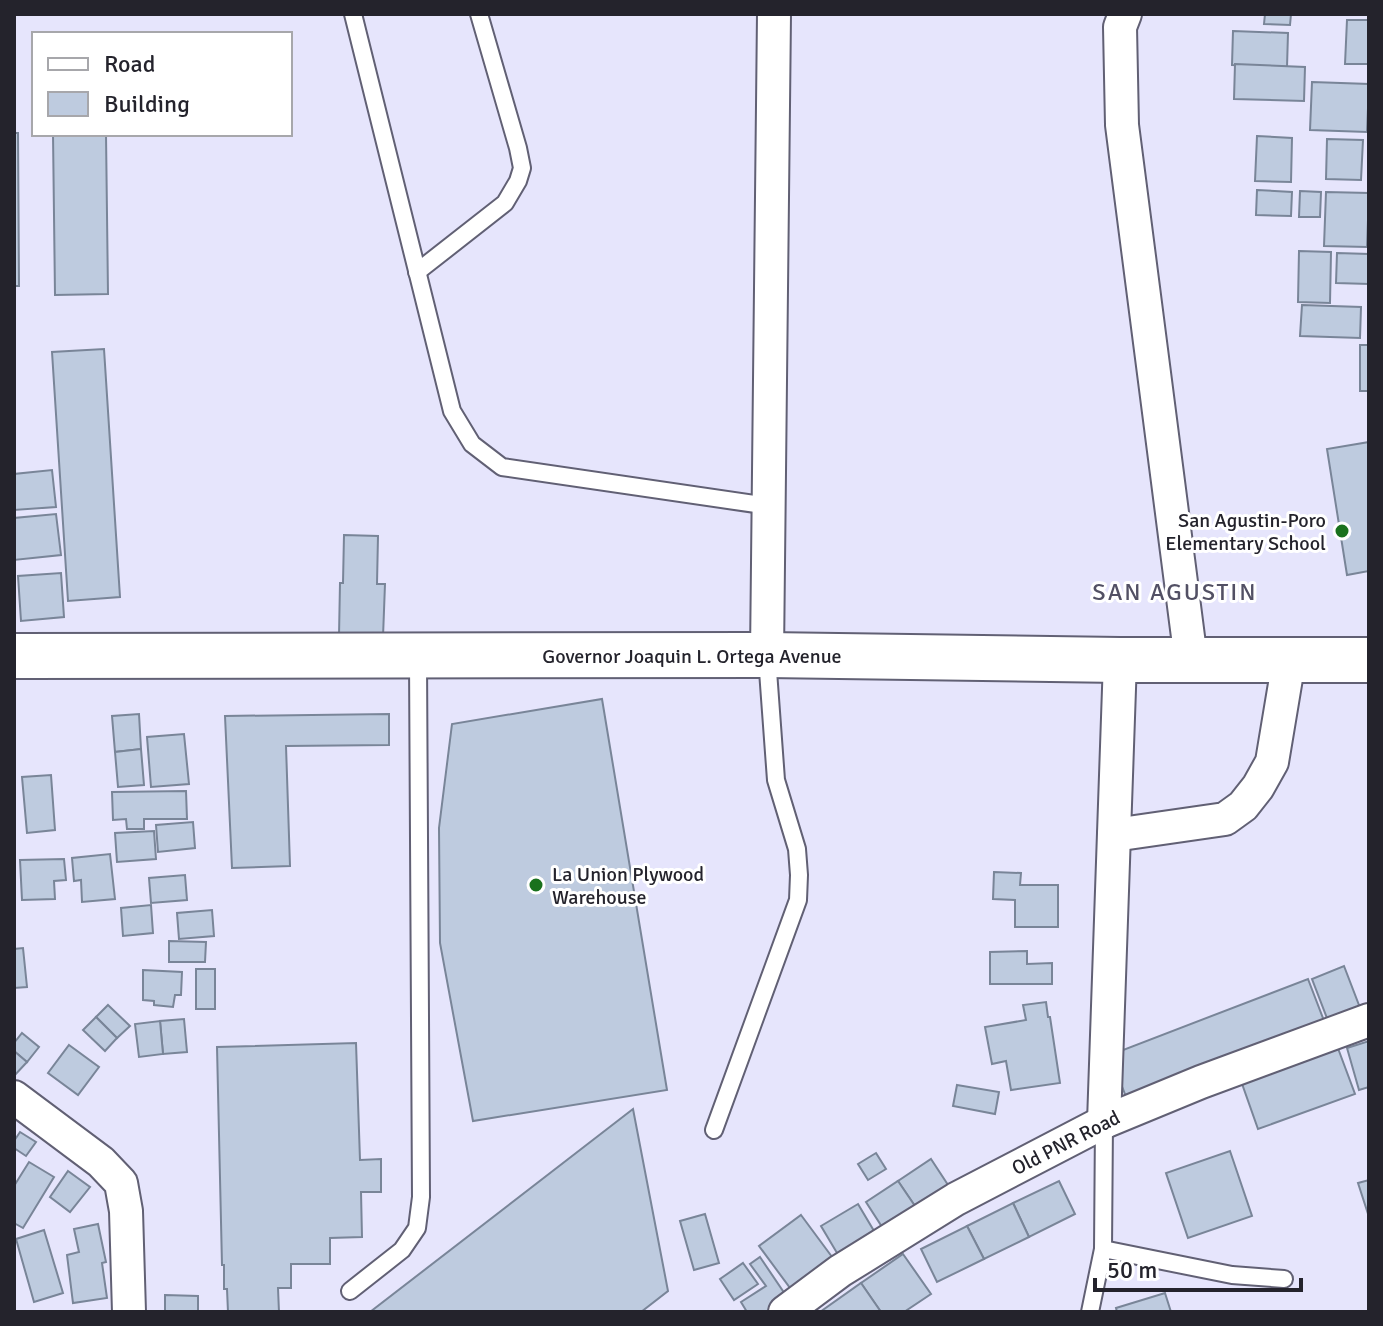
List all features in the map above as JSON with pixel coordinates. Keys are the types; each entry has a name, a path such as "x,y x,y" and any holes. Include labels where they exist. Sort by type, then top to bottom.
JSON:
{"street":[{"path":"767,655 774,14"},
{"path":"1125,14 1120,27 1122,125 1191,660"},
{"name":"Governor Joaquin L. Ortega Avenue","path":"14,656 767,655 1369,660"},
{"path":"1104,1122 1120,660"},
{"path":"1114,835 1225,819 1243,806 1272,762 1289,660"},
{"name":"Old PNR Road","path":"785,1312 840,1271 956,1199 1104,1122 1201,1082 1369,1020"},
{"path":"14,1097 101,1162 121,1183 126,1211 129,1312"}],"lane":[{"path":"353,14 452,411 472,444 502,467 769,506"},
{"path":"417,272 505,203 522,168 479,14"},
{"path":"350,1291 402,1250 417,1228 421,1197 418,655"},
{"path":"714,1130 798,900 797,849 776,780 767,655"},
{"path":"1090,1312 1103,1249 1104,1122"},
{"path":"1103,1249 1232,1275 1284,1279"}],"building":[{"path":"1265,14 1291,14 1290,25 1264,24"},
{"path":"1347,20 1369,20 1369,64 1345,64"},
{"path":"1233,31 1288,33 1287,67 1232,65"},
{"path":"1235,64 1305,67 1304,101 1234,99"},
{"path":"1312,82 1369,84 1367,132 1310,130"},
{"path":"14,133 18,133 19,286 14,286"},
{"path":"53,136 106,136 108,294 55,295"},
{"path":"1257,136 1292,138 1291,182 1255,181"},
{"path":"1327,139 1363,140 1361,180 1326,179"},
{"path":"1257,190 1292,192 1291,216 1256,215"},
{"path":"1300,191 1321,192 1320,217 1299,217"},
{"path":"1326,192 1369,193 1367,247 1324,246"},
{"path":"1299,251 1331,252 1330,303 1298,302"},
{"path":"1337,253 1369,254 1369,284 1336,283"},
{"path":"1302,305 1361,307 1360,338 1300,336"},
{"path":"1360,345 1369,345 1369,391 1360,391"},
{"path":"104,349 120,597 68,601 52,352"},
{"path":"1369,442 1369,571 1347,575 1327,449"},
{"path":"52,470 56,507 14,510 14,474"},
{"path":"56,514 61,555 14,560 14,518"},
{"path":"344,535 378,536 377,584 385,584 383,637 339,636"},
{"path":"61,573 64,617 21,621 18,576"},
{"name":"La Union Plywood Warehouse","path":"602,699 667,1090 473,1121 440,943 439,828 452,724"},
{"path":"139,714 141,749 115,752 112,716"},
{"path":"389,714 389,745 286,746 290,866 232,868 225,716"},
{"path":"184,734 189,784 151,787 147,737"},
{"path":"141,749 144,785 118,787 115,752"},
{"path":"51,775 55,830 27,833 22,777"},
{"path":"186,791 187,819 144,819 144,829 127,829 126,819 113,820 112,792"},
{"path":"193,822 195,848 158,852 156,825"},
{"path":"154,831 156,859 117,862 115,833"},
{"path":"110,854 115,899 82,902 81,880 74,881 72,858"},
{"path":"64,859 66,880 54,881 55,899 22,900 20,860"},
{"path":"994,872 1021,873 1020,885 1058,885 1058,927 1015,927 1015,900 993,899"},
{"path":"185,875 187,900 151,903 149,878"},
{"path":"151,905 153,933 123,936 121,908"},
{"path":"212,910 214,936 179,939 177,913"},
{"path":"169,941 206,942 205,962 169,962"},
{"path":"23,948 27,987 14,988 14,949"},
{"path":"1027,951 1027,964 1052,963 1052,984 990,984 990,952"},
{"path":"1344,966 1362,1013 1330,1026 1312,979"},
{"path":"196,969 215,969 215,1009 196,1009"},
{"path":"143,970 182,972 181,995 175,995 173,1007 143,1000"},
{"path":"1308,979 1326,1026 1128,1102 1110,1055"},
{"path":"1046,1002 1060,1083 1011,1090 1006,1061 992,1064 985,1027 1026,1020 1023,1005"},
{"path":"108,1005 130,1026 117,1038 96,1017"},
{"path":"96,1017 117,1038 105,1051 83,1030"},
{"path":"184,1019 187,1052 163,1054 160,1021"},
{"path":"160,1021 163,1054 139,1057 135,1024"},
{"path":"22,1033 39,1047 27,1062 14,1051 14,1043"},
{"path":"1369,1041 1369,1087 1359,1090 1347,1048"},
{"path":"356,1043 360,1160 381,1159 381,1192 361,1192 362,1237 330,1238 330,1264 291,1264 291,1288 278,1288 279,1312 228,1312 222,1265 217,1047"},
{"path":"1336,1043 1355,1094 1258,1129 1240,1078"},
{"path":"69,1045 99,1067 78,1095 48,1073"},
{"path":"14,1051 27,1062 14,1076"},
{"path":"957,1085 999,1092 995,1114 953,1106"},
{"path":"633,1109 668,1291 641,1312 370,1312"},
{"path":"20,1132 36,1142 26,1156 14,1148 14,1141"},
{"path":"1230,1151 1252,1216 1188,1238 1166,1173"},
{"path":"876,1153 886,1169 868,1180 858,1164"},
{"path":"931,1159 952,1191 919,1212 898,1181"},
{"path":"29,1162 54,1177 23,1228 14,1223 14,1186"},
{"path":"68,1171 90,1187 70,1212 50,1197"},
{"path":"1369,1180 1369,1217 1358,1183"},
{"path":"898,1181 919,1212 886,1233 866,1202"},
{"path":"1059,1181 1075,1214 1029,1237 1013,1203"},
{"path":"1013,1203 1029,1237 984,1259 967,1226"},
{"path":"858,1204 877,1236 840,1258 821,1226"},
{"path":"705,1214 719,1263 694,1270 680,1221"},
{"path":"801,1215 838,1265 796,1296 759,1246"},
{"path":"98,1224 106,1262 102,1263 107,1298 73,1303 67,1255 79,1252 74,1229"},
{"path":"967,1226 984,1259 937,1282 921,1249"},
{"path":"44,1230 63,1293 34,1302 16,1239"},
{"path":"903,1254 931,1294 904,1312 881,1312 861,1283"},
{"path":"760,1257 789,1300 771,1312 747,1312 741,1302 766,1286 750,1264"},
{"path":"743,1263 758,1284 734,1300 720,1279"},
{"path":"861,1283 881,1312 820,1312"},
{"path":"1165,1293 1171,1312 1117,1312 1116,1308"},
{"path":"165,1295 198,1296 198,1312 165,1312"}],"place":[{"name":"San Agustin-Poro Elementary School","path":"1342,531"},
{"name":"La Union Plywood Warehouse","path":"536,885"}],"district":[{"name":"SAN AGUSTIN","path":"1175,592"}]}
